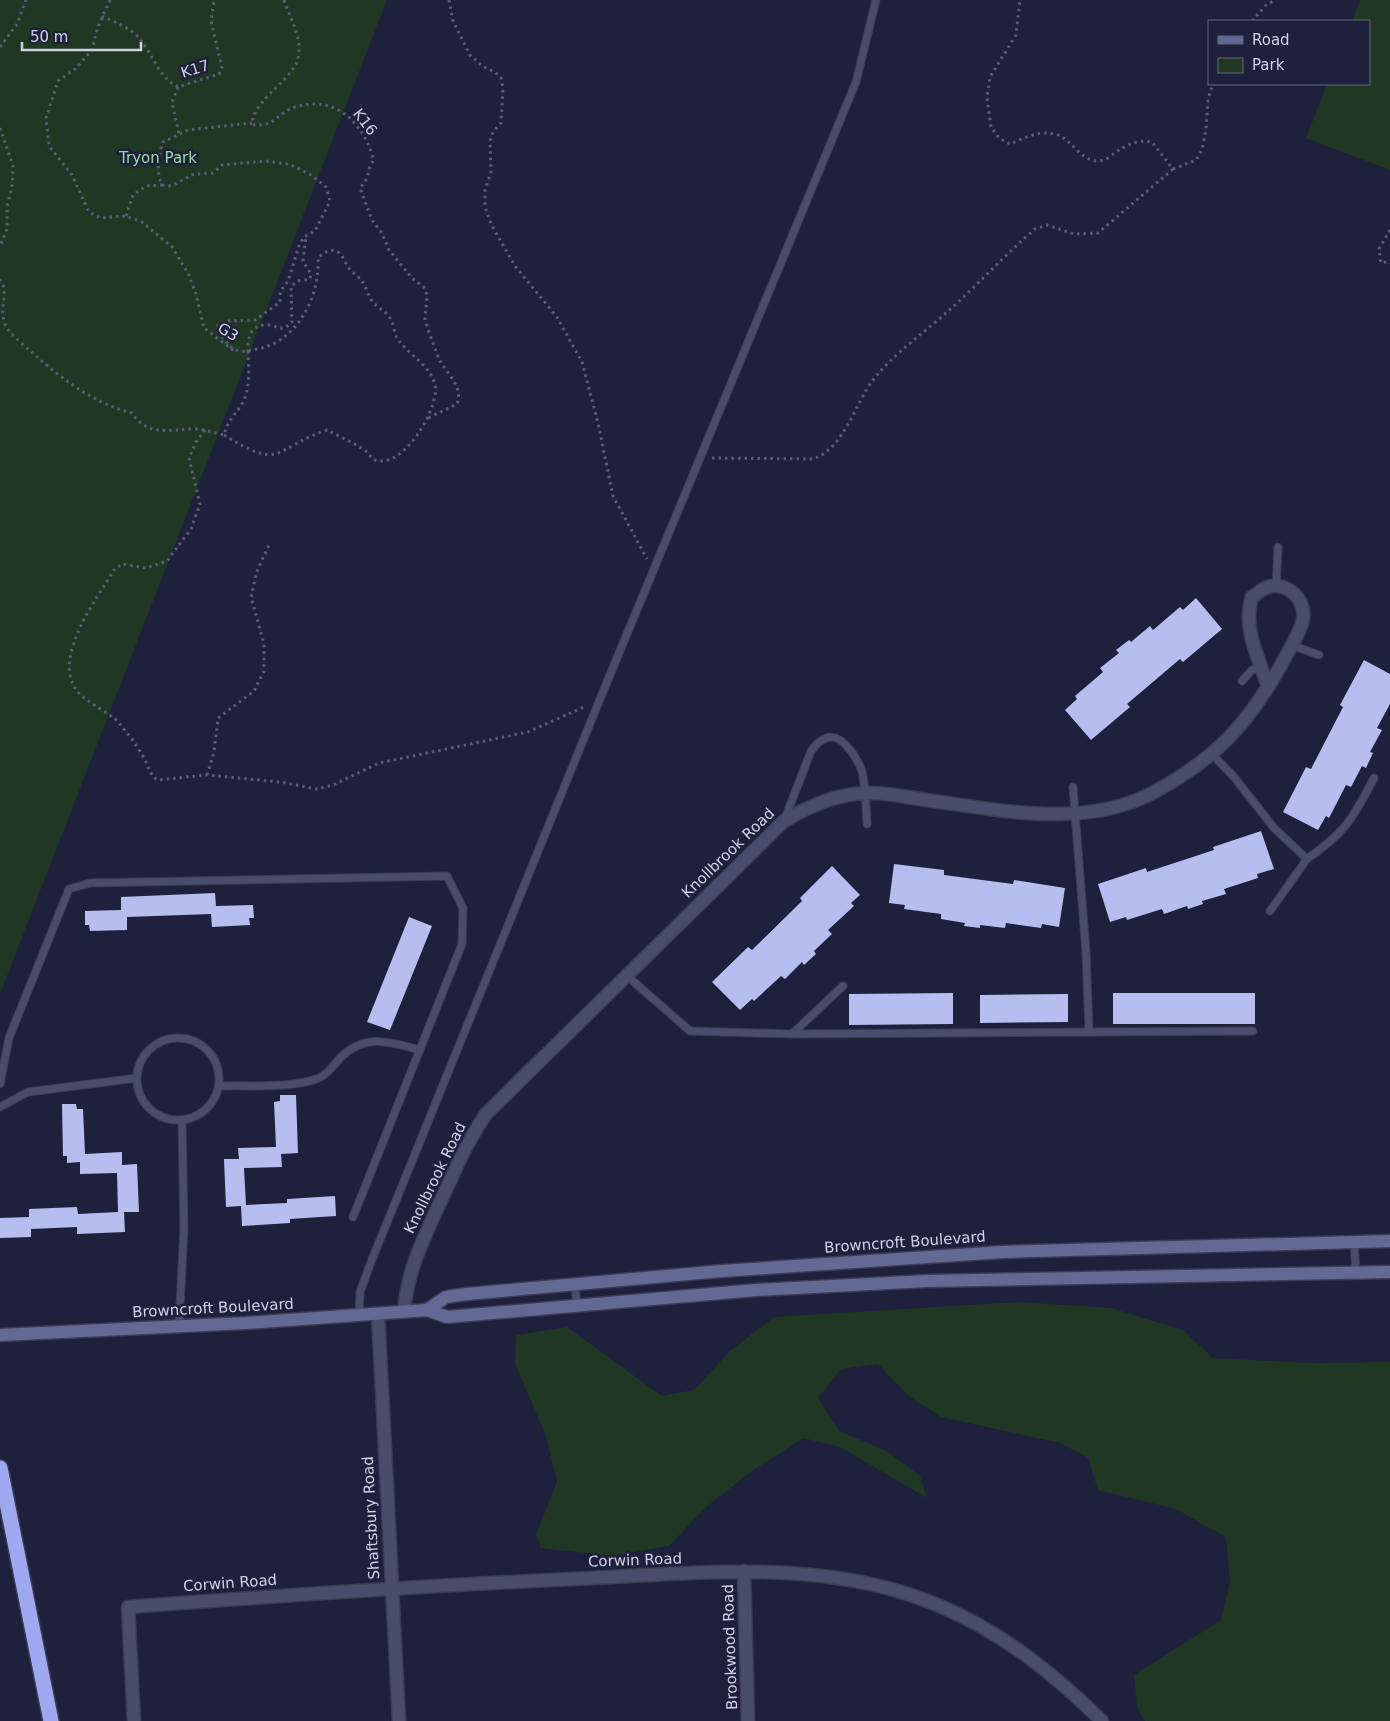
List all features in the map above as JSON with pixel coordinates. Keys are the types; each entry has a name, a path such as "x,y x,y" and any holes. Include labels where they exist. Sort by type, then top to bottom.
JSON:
{"highway":[{"path":"0,1468 51,1721"}],"main road":[{"name":"Browncroft Boulevard","path":"427,1310 446,1297 457,1295 722,1271 1002,1252 1390,1241"},
{"name":"Browncroft Boulevard","path":"0,1335 427,1310 447,1317 756,1290 928,1280 1390,1272"}],"street":[{"name":"Knollbrook Road","path":"404,1311 409,1274 416,1254 466,1147 478,1125 492,1106 784,821 818,803 864,793 886,794 1019,813 1075,814 1128,803 1154,792 1212,754 1237,732 1268,687 1291,646 1302,622 1304,611 1301,601 1294,594 1285,588 1276,587"},
{"path":"1268,687 1249,631 1249,606 1252,598 1262,590 1276,587"},
{"name":"Shaftsbury Road","path":"378,1314 399,1721"},
{"name":"Corwin Road","path":"134,1721 128,1607 391,1587 744,1571 810,1573 884,1588 940,1606 984,1628 1025,1654 1062,1683 1102,1721"},
{"name":"Brookwood Road","path":"744,1571 748,1721"}],"lane":[{"path":"359,1315 360,1292 371,1262 600,699 856,82 876,0"},
{"path":"1276,587 1278,547"},
{"path":"1291,646 1319,655"},
{"path":"1242,681 1252,670 1262,666"},
{"path":"784,821 811,751 818,742 834,737 843,740 858,762 862,772 867,824"},
{"path":"1212,754 1234,777 1274,828 1307,858"},
{"path":"1270,911 1307,858 1333,841 1352,820 1374,778"},
{"path":"1073,787 1086,952 1089,1030"},
{"path":"0,1084 9,1038 70,889 90,883 447,876 462,908 462,944 354,1217"},
{"path":"626,975 690,1031 792,1034 1089,1030 1253,1031"},
{"path":"792,1034 843,986"},
{"path":"183,1038 196,1041 207,1049 218,1066 220,1086 215,1099 206,1110 195,1117 182,1120 168,1119 155,1114 142,1098 137,1078 139,1065 151,1048 169,1039 183,1038"},
{"path":"220,1086 295,1084 320,1078 345,1054 366,1041 388,1042 420,1050"},
{"path":"0,1107 28,1092 137,1078"},
{"path":"179,1326 184,1228 182,1120"},
{"path":"1354,1241 1356,1273"},
{"path":"575,1284 577,1306"}],"path":[{"path":"0,46 17,24 26,0"},
{"path":"0,279 4,290 2,314 5,326 61,378 78,391 114,409 132,413 140,425 152,430 205,430 224,435 260,455 276,455 313,434 327,430 367,452 374,460 384,461 397,457 408,448 425,420 436,386 431,375 414,354 396,337 392,320 385,311 371,300 362,282 347,266 341,254 333,250 326,251 318,258 313,297 308,309 287,335 277,343 266,348 248,352 233,349 218,332 218,325 227,321 255,320 280,302 280,292 288,281 299,246 306,236 315,231 330,201 326,186 311,175 291,165 266,161 222,165 212,173 201,176 194,174 171,186 146,186 133,195 126,216 100,218 89,212 72,176 49,146 46,118 58,81 75,69 92,50 102,16 110,0"},
{"name":"K17","path":"102,16 138,37 170,83 178,87 219,74 222,68 211,21 214,0"},
{"path":"162,185 159,178 159,151 162,142 188,130 252,123 256,109 289,73 299,54 296,29 284,0"},
{"path":"449,0 453,21 470,56 482,66 495,72 501,78 503,88 501,123 493,132 490,141 491,172 485,190 484,207 492,226 516,266 552,310 578,354 598,423 613,496 654,570"},
{"path":"1020,0 1016,35 990,77 987,98 991,127 999,138 1010,144 1042,133 1055,134 1067,139 1078,152 1091,160 1104,160 1124,147 1140,140 1152,142 1174,169"},
{"path":"1253,20 1267,4 1276,0"},
{"path":"698,462 711,458 728,457 812,459 824,456 838,441 860,399 874,379 892,360 955,306 1035,229 1047,225 1074,234 1098,233 1174,169 1196,160 1202,150 1206,129 1208,99 1213,85"},
{"path":"178,87 172,102 179,134"},
{"name":"K16","path":"252,123 254,125 264,125 277,120 288,110 303,105 323,104 343,112 355,122 368,143 374,160 370,164 368,179 360,188 361,194 372,220 382,233 389,250 412,278 425,288 428,308 425,317 426,327 432,336 439,359 456,384 460,399 457,404 425,420"},
{"path":"0,128 13,166 12,187 7,206 6,229 0,246"},
{"name":"G3","path":"126,216 142,222 172,248 189,275 196,294 204,328 208,334 232,350 248,352 248,388 241,406 228,420 224,435"},
{"path":"1390,230 1379,249 1381,263 1390,261"},
{"path":"248,352 248,337 253,330 263,325 285,328 292,322 292,286 298,282 310,279 311,274 303,261 306,236"},
{"path":"205,430 196,442 189,458 200,504 191,529 167,560 146,568 122,564 114,570 78,631 70,654 70,673 75,689 119,722 144,759 149,773 157,780 207,776 280,782 316,789 333,785 379,763 528,732 600,699"},
{"path":"207,776 214,752 218,718 254,691 264,671 264,644 251,597 257,570 269,545"}],"green space":[{"name":"Tryon Park","path":"0,0 387,0 0,994"},
{"path":"1360,0 1390,0 1390,170 1306,138 1327,85 1370,85 1370,20 1352,20"},
{"path":"1018,1302 1111,1308 1183,1330 1213,1358 1312,1363 1390,1362 1390,1721 1145,1721 1137,1708 1134,1675 1221,1620 1230,1582 1226,1537 1176,1509 1098,1490 1088,1458 1060,1443 941,1417 907,1395 878,1364 841,1369 818,1398 839,1431 887,1451 920,1476 927,1498 840,1447 803,1438 752,1471 705,1508 669,1546 612,1556 541,1548 536,1535 557,1481 545,1433 515,1364 516,1335 567,1327 662,1396 694,1390 730,1351 774,1317"}],"building":[{"path":"1196,598 1222,629 1183,662 1180,659 1127,704 1130,707 1091,740 1065,710 1077,699 1075,696 1103,672 1100,668 1119,653 1116,650 1129,640 1131,642 1150,626 1153,630 1180,607 1183,610"},
{"path":"1364,660 1390,674 1390,704 1377,728 1382,730 1370,752 1373,753 1366,768 1362,766 1351,787 1346,785 1329,818 1326,816 1318,830 1283,812 1306,767 1311,769 1343,707 1340,705"},
{"path":"1261,831 1274,869 1257,874 1258,878 1224,889 1226,894 1202,901 1203,904 1188,909 1187,906 1164,914 1162,909 1127,920 1126,917 1110,922 1098,884 1146,868 1147,872 1214,850 1213,847"},
{"path":"894,864 944,870 944,875 1013,884 1014,880 1065,888 1059,927 1042,924 1041,928 1006,923 1005,928 980,925 980,928 964,926 965,923 941,919 941,914 904,909 905,905 889,903"},
{"path":"832,866 860,895 851,903 854,906 828,930 832,934 814,951 816,954 804,965 802,962 785,979 781,976 754,1001 752,999 740,1010 712,982 748,947 752,950 802,901 800,898"},
{"path":"215,893 216,906 253,905 254,918 249,918 250,925 212,927 211,914 127,917 127,930 90,931 89,925 85,925 85,911 121,910 121,897"},
{"path":"409,917 432,926 390,1030 367,1022"},
{"path":"953,993 953,1024 849,1025 849,994"},
{"path":"1113,993 1255,993 1255,1024 1113,1024"},
{"path":"1068,994 1068,1022 980,1023 980,995"},
{"path":"280,1095 296,1095 298,1153 281,1154 282,1167 244,1168 246,1205 287,1203 287,1199 335,1196 336,1216 290,1219 290,1223 242,1226 241,1206 226,1207 224,1159 239,1159 238,1148 276,1147 274,1102 280,1101"},
{"path":"62,1104 76,1104 77,1109 83,1109 85,1154 122,1152 122,1165 137,1164 139,1212 124,1212 125,1232 77,1234 77,1227 31,1229 31,1237 0,1238 0,1218 29,1217 29,1209 77,1207 78,1214 118,1212 117,1173 80,1174 80,1162 67,1163 67,1156 63,1156"}]}
